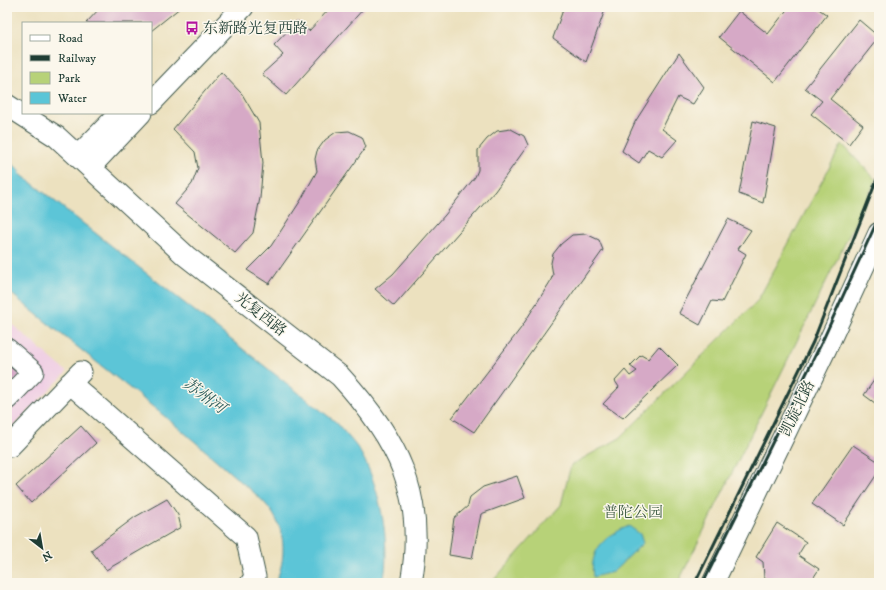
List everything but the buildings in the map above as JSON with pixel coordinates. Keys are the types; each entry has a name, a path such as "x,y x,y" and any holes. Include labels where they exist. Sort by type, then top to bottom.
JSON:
{"street":[{"path":"152,81 224,7"},
{"path":"152,102 243,7"},
{"name":"光复西路","path":"7,105 57,137 186,256 340,376 362,399 386,433 404,468 413,504 416,535 411,583"},
{"path":"84,161 119,114"},
{"path":"84,161 140,114"},
{"name":"凯旋北路","path":"713,583 829,342 879,233"},
{"path":"7,349 33,372 7,399"},
{"path":"7,446 10,446 76,377 246,538 255,577 251,583"}],"shaded area":[{"path":"7,320 67,372 7,433"}],"green space":[{"name":"普陀公园","path":"842,144 876,180 678,583 491,583 561,505 571,465 620,438 758,300"}],"water":[{"name":"苏州河","path":"7,160 21,171 19,173 337,423 357,447 372,476 382,513 385,532 386,550 383,583 275,583 281,567 283,543 276,519 263,501 179,428 7,290"},
{"path":"629,526 640,534 643,543 613,572 593,577 592,567 596,551 600,545 613,534"}],"railway":[{"path":"695,583 813,342 879,174"},
{"path":"703,583 821,344 879,217"}],"place":[{"name":"东新路光复西路","path":"192,28"}]}
